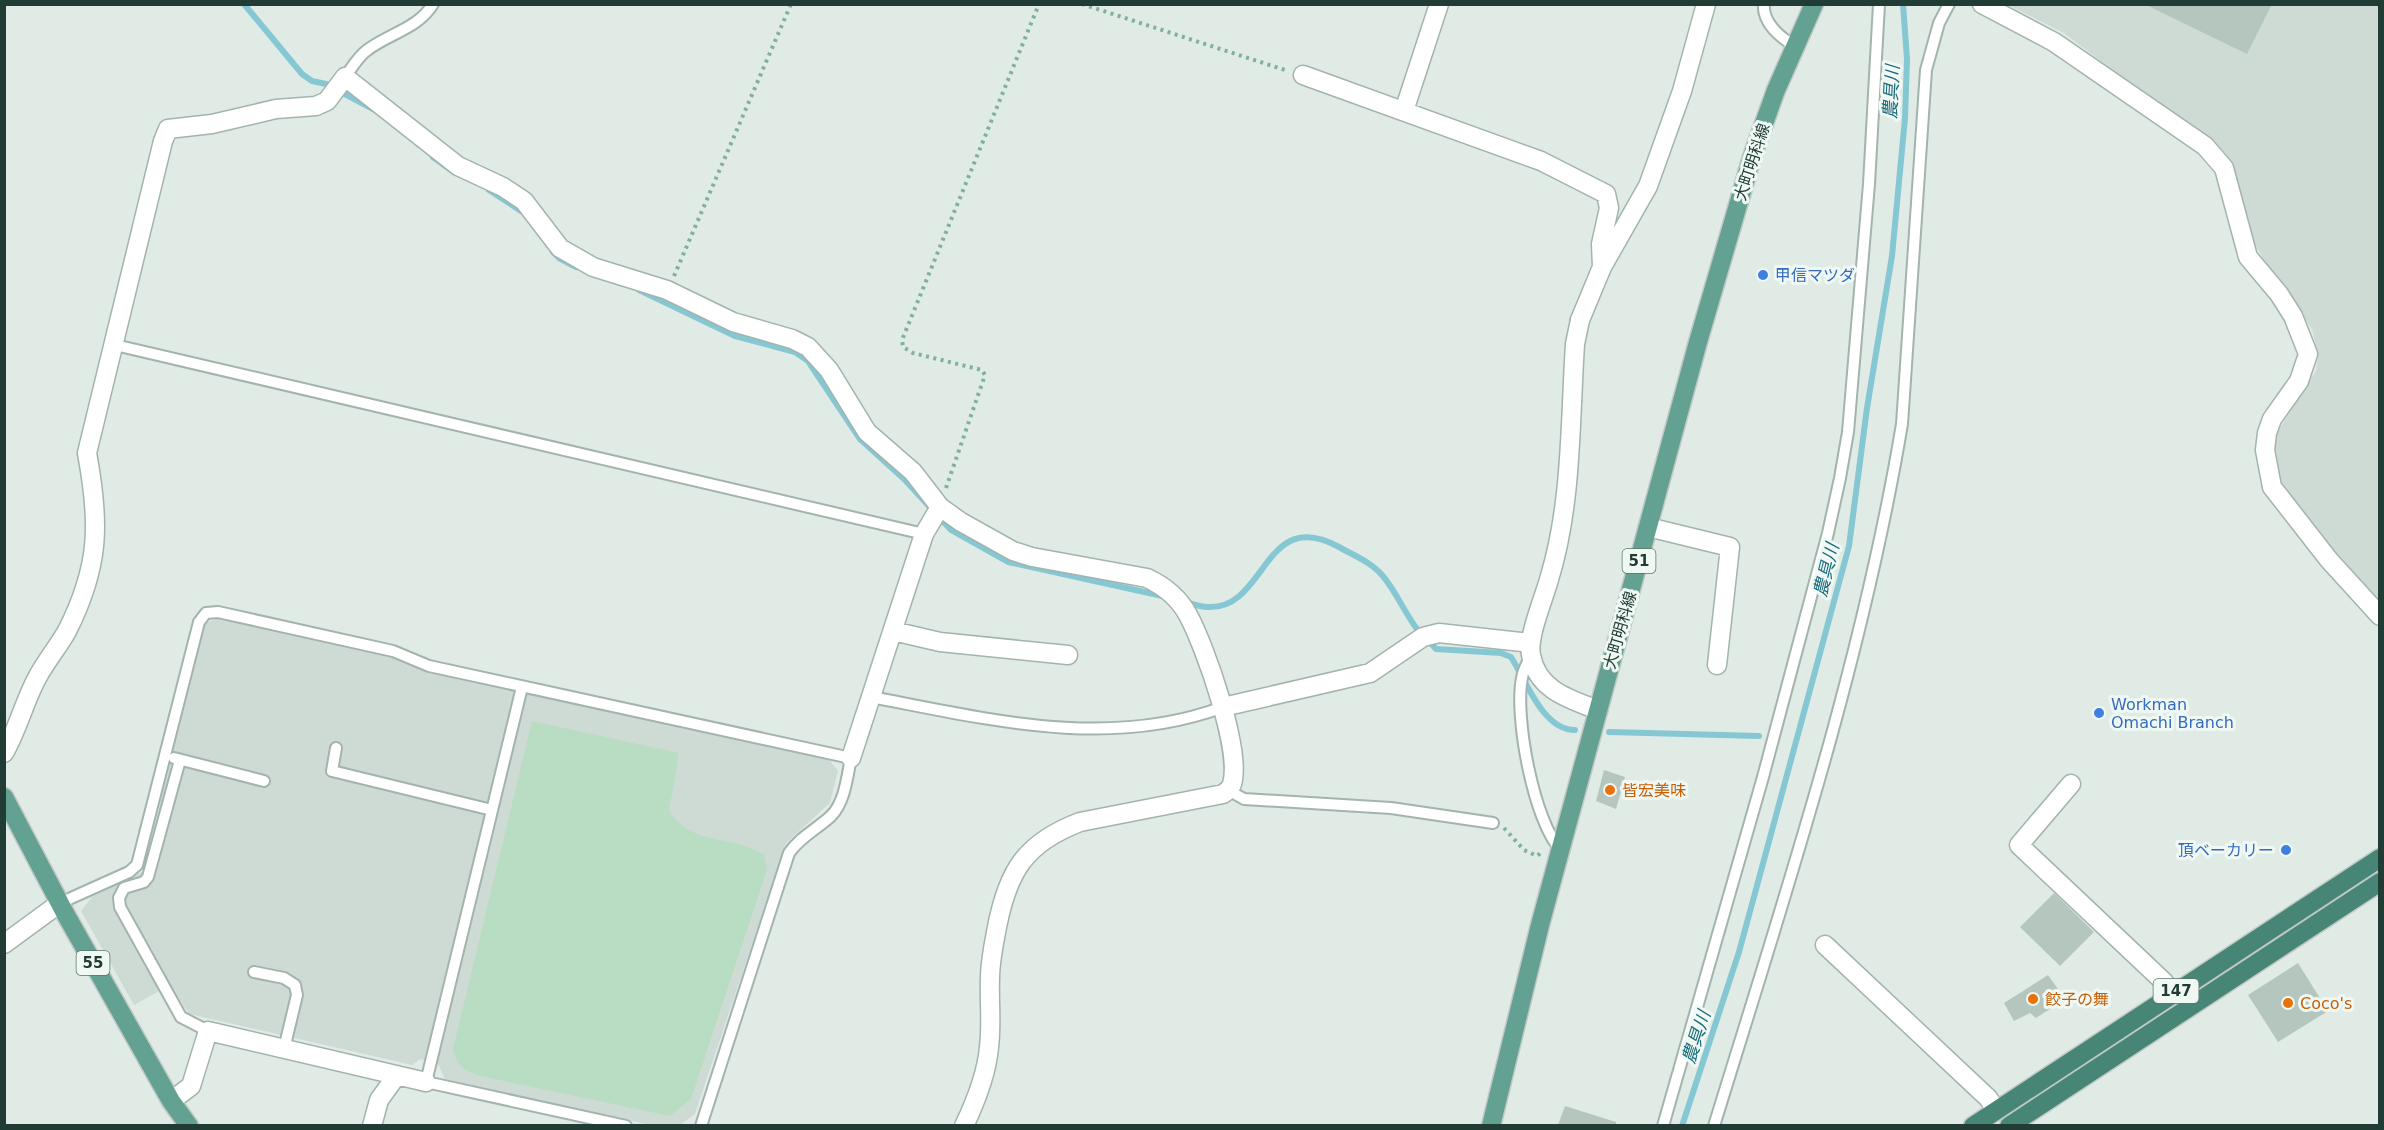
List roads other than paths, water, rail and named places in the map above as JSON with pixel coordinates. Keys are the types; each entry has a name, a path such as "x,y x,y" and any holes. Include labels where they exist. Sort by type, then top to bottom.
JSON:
{"highway":[{"name":"147","path":"1973,1125 2379,858"},
{"name":"147","path":"2010,1125 2379,882"}],"main road":[{"name":"大町明科線","path":"1491,1125 1553,850 1598,710 1698,342 1752,157 1795,46 1814,4"},
{"name":"55","path":"4,797 60,903 171,1101 189,1125"}],"street":[{"path":"1404,111 1438,4"},
{"path":"1598,710 1563,696 1550,688 1538,677 1530,649 1561,529 1575,344 1580,320 1602,267 1648,186 1682,91 1706,4"},
{"path":"1982,4 2054,42 2205,146 2217,158 2227,179 2248,257 2288,309 2302,336 2308,354 2299,381 2272,419 2267,433 2265,450 2272,487 2343,577 2379,616"},
{"path":"1303,75 1541,161 1606,194 1609,208 1601,244 1602,267"},
{"path":"4,753 17,730 26,700 65,634 83,598 93,568 95,518 87,453 163,141 168,129 212,124 276,109 316,106 327,101 345,77 458,166 503,186 524,201 560,248 593,267 667,290 733,322 792,339 808,347 829,370 867,432 912,472 940,507 969,527 1013,550 1032,557 1147,578 1162,585 1188,614 1223,707 1233,767 1232,784 1223,794 1080,822 1042,841 1021,861 1011,875 1002,900 990,974 989,1048 972,1110 964,1125"},
{"path":"851,759 924,534 940,507"},
{"path":"1648,527 1730,547 1717,665"},
{"path":"893,631 940,642 1068,655"},
{"path":"1223,707 1370,673 1423,637 1439,633 1530,649"},
{"path":"2071,784 2019,845 2164,982 2172,994"},
{"path":"4,944 60,903"},
{"path":"1826,945 1988,1098 1996,1110"},
{"path":"171,1101 191,1086 207,1031 426,1082"},
{"path":"372,1125 379,1100 397,1076"}],"lane":[{"path":"345,77 365,51 428,14 433,4"},
{"path":"1764,4 1764,10 1771,26 1781,38 1795,46"},
{"path":"1664,1125 1763,777 1828,533 1840,478 1848,432 1867,208 1879,4"},
{"path":"1714,1125 1805,828 1867,595 1896,461 1902,424 1926,70 1939,23 1949,4"},
{"path":"115,345 924,534"},
{"path":"60,903 129,872 136,865 199,622 206,614 218,612 393,651 429,666 851,759 840,803 832,815 797,842 789,853 701,1125"},
{"path":"1530,649 1522,678 1520,704 1523,732 1541,817 1553,842 1553,850"},
{"path":"522,687 426,1082 626,1125"},
{"path":"872,697 1022,726 1052,728 1144,724 1191,717 1223,707"},
{"path":"336,748 332,771 492,810"},
{"path":"165,756 264,781"},
{"path":"180,760 148,877 144,882 124,888 119,898 120,907 181,1017 207,1031"},
{"path":"1228,790 1244,799 1391,808 1493,823"},
{"path":"254,972 284,978 295,985 297,995 284,1049"}],"waterway":[{"path":"244,4 302,74 312,81 326,84 373,109"},
{"name":"農具川","path":"1682,1126 1739,952 1849,546 1867,408 1892,256 1905,118 1907,59 1903,4"},
{"path":"433,157 451,170"},
{"path":"489,190 521,211"},
{"path":"553,252 576,267"},
{"path":"639,290 735,336 795,352 808,361 860,439 904,479 951,530 1008,562 1167,597"},
{"path":"1185,602 1208,607 1227,604 1243,593 1280,548 1295,539 1314,538 1339,547 1378,570 1417,629 1436,649 1501,653 1511,657 1529,691 1545,713 1564,728 1575,730"},
{"path":"1609,732 1759,736"}],"place":[{"name":"甲信マツダ","path":"1763,275"},
{"name":"Workman Omachi Branch","path":"2099,713"},
{"name":"皆宏美味","path":"1610,790"},
{"name":"頂ベーカリー","path":"2286,850"},
{"name":"餃子の舞","path":"2033,999"},
{"name":"Coco's","path":"2288,1003"}]}
